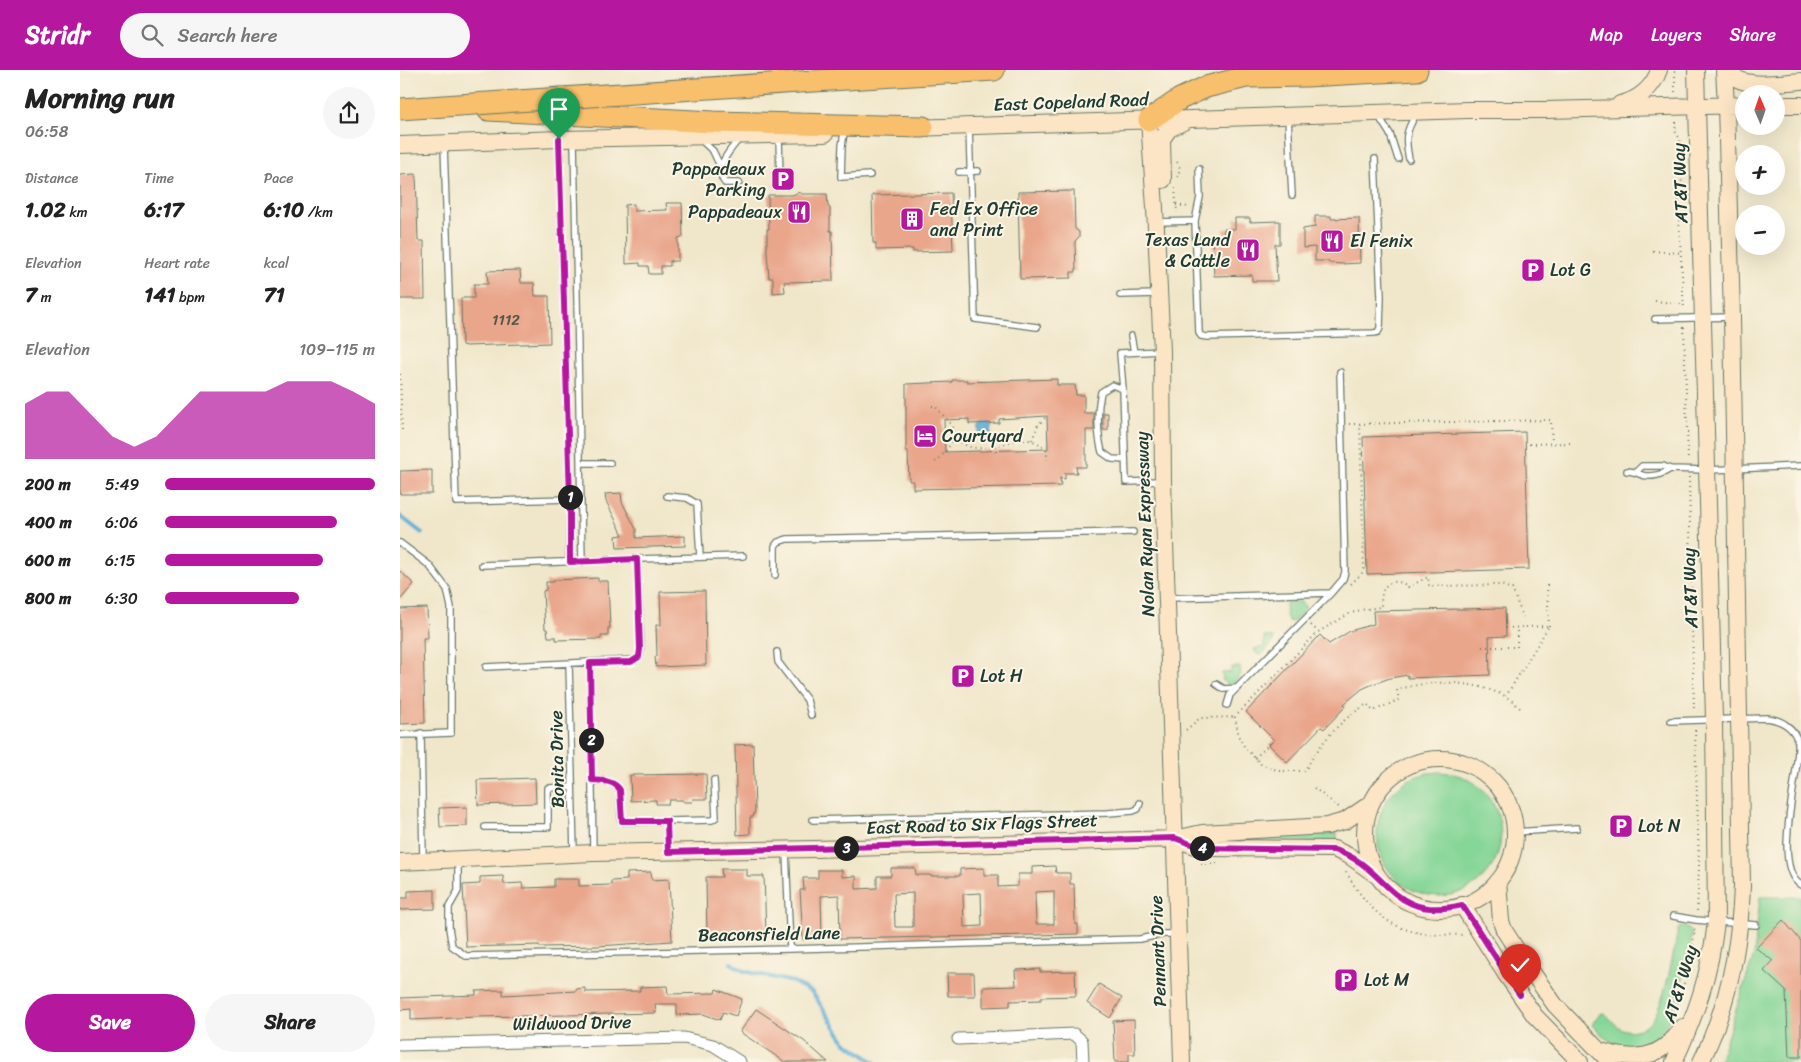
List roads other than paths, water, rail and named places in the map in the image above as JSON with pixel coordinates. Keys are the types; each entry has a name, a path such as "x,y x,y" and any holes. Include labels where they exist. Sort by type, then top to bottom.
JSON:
{"highway":[{"path":"400,108 994,70"},
{"path":"1149,120 1180,99 1206,88 1246,77 1417,70"},
{"path":"400,108 714,122 923,127"}],"main road":[{"path":"1600,108 1628,102 1642,94 1656,80 1659,70"},
{"name":"AT&T Way","path":"1674,1062 1700,1002 1710,966 1716,922 1714,719 1696,70"},
{"path":"1701,1062 1712,1038 1748,925 1742,866 1732,316 1724,70"},
{"path":"1728,70 1730,74 1746,83 1801,81"},
{"name":"East Copeland Road","path":"400,144 566,139 780,136 923,127 1418,111 1735,105"},
{"path":"1785,105 1801,105"},
{"name":"Nolan Ryan Expressway","path":"1155,215 1163,190 1162,139 1169,129 1189,118"},
{"name":"Nolan Ryan Expressway","path":"1149,120 1162,351 1163,481 1175,838"},
{"path":"1430,760 1456,761 1480,771 1498,787 1510,808 1515,832 1511,858 1498,881 1482,896 1462,905 1438,909 1415,905 1394,894 1376,875 1367,854 1365,823 1370,804 1385,783 1406,767 1430,760"},
{"name":"East Road to Six Flags Street","path":"400,862 593,853 786,850 1175,838 1202,833 1327,826 1344,821 1370,804"},
{"name":"East Road to Six Flags Street","path":"1175,838 1201,848 1334,850 1351,857 1376,875"},
{"name":"Pennant Drive","path":"1175,838 1182,1062"},
{"path":"1498,881 1499,909 1504,930 1555,1005 1610,1062"},
{"path":"1462,905 1535,1016 1580,1062"},
{"path":"1597,1049 1610,1055 1624,1058 1642,1058 1655,1054 1675,1038 1700,1002"}],"street":[{"path":"958,1039 1074,1034 1082,1041 1083,1062"},
{"name":"Wildwood Drive","path":"400,1045 684,1038 713,1045 740,1062"}],"lane":[{"path":"1409,159 1406,146 1407,131 1418,111"},
{"path":"1377,113 1390,134 1398,160"},
{"path":"1288,116 1292,195"},
{"path":"969,126 975,319 1037,327"},
{"path":"844,133 841,151 841,177 870,175"},
{"path":"739,183 725,183 721,178 721,168 727,154 742,136"},
{"path":"780,136 780,181"},
{"path":"695,137 707,144 713,151 721,168"},
{"path":"566,139 576,246 582,463 582,562"},
{"path":"566,139 562,247 570,499 570,562"},
{"path":"444,143 456,502 570,499"},
{"path":"1199,169 1200,197 1195,221 1199,332 1202,336 1378,332 1380,328 1382,297 1375,159"},
{"path":"959,172 978,171"},
{"path":"1155,215 1195,221"},
{"path":"562,247 576,246"},
{"path":"1120,295 1158,294"},
{"path":"1655,319 1732,316"},
{"path":"1132,336 1134,352"},
{"path":"1162,351 1120,353 1126,482 1163,481"},
{"path":"1227,705 1230,694 1343,579 1345,572 1340,372"},
{"path":"1123,389 1112,386 1106,388 1101,392 1098,404 1102,452 1112,459 1125,460"},
{"path":"582,463 610,463"},
{"path":"1626,471 1637,471 1642,475 1658,475 1670,470 1801,466"},
{"path":"667,496 688,498 697,504 700,557"},
{"path":"776,575 776,546 778,542 787,540 1133,532"},
{"path":"400,543 429,565 447,589 451,607 451,733 400,735"},
{"path":"482,565 742,556"},
{"path":"486,667 631,662 639,657 637,559"},
{"path":"1167,598 1331,593"},
{"path":"777,652 778,662 807,700 811,715"},
{"name":"Bonita Drive","path":"590,663 593,853"},
{"name":"Bonita Drive","path":"569,664 574,854"},
{"path":"1216,684 1224,689 1237,688"},
{"path":"1671,721 1739,718 1776,719 1790,728 1798,741 1800,749 1790,831 1789,861 1793,878 1801,885"},
{"path":"421,733 423,862"},
{"path":"592,780 610,782 618,786 620,790 622,821 714,819 716,817 714,780"},
{"path":"485,827 548,827 548,788 572,787"},
{"path":"813,820 1108,814 1133,811 1138,809 1140,803"},
{"path":"667,821 668,852"},
{"path":"1515,832 1577,828"},
{"path":"786,850 790,949"},
{"name":"Beaconsfield Lane","path":"458,860 458,891 448,907 449,928 452,946 466,956 1140,939 1164,934 1178,934"},
{"path":"1674,916 1748,925"}],"water":[{"path":"983,422 992,424 991,437 979,436 979,426"}],"waterway":[{"path":"400,516 422,533"},
{"path":"731,963 744,971 793,982 812,992 845,1042 874,1062"}],"place":[{"name":"Pappadeaux Parking","path":"783,179"},
{"name":"Pappadeaux","path":"799,212"},
{"name":"Fed Ex Office and Print","path":"912,219"},
{"name":"El Fenix","path":"1332,241"},
{"name":"Texas Land & Cattle","path":"1248,250"},
{"name":"Lot G","path":"1533,270"},
{"name":"Courtyard","path":"925,436"},
{"name":"Lot H","path":"963,676"},
{"name":"Lot N","path":"1621,826"},
{"name":"Lot M","path":"1346,980"}]}
